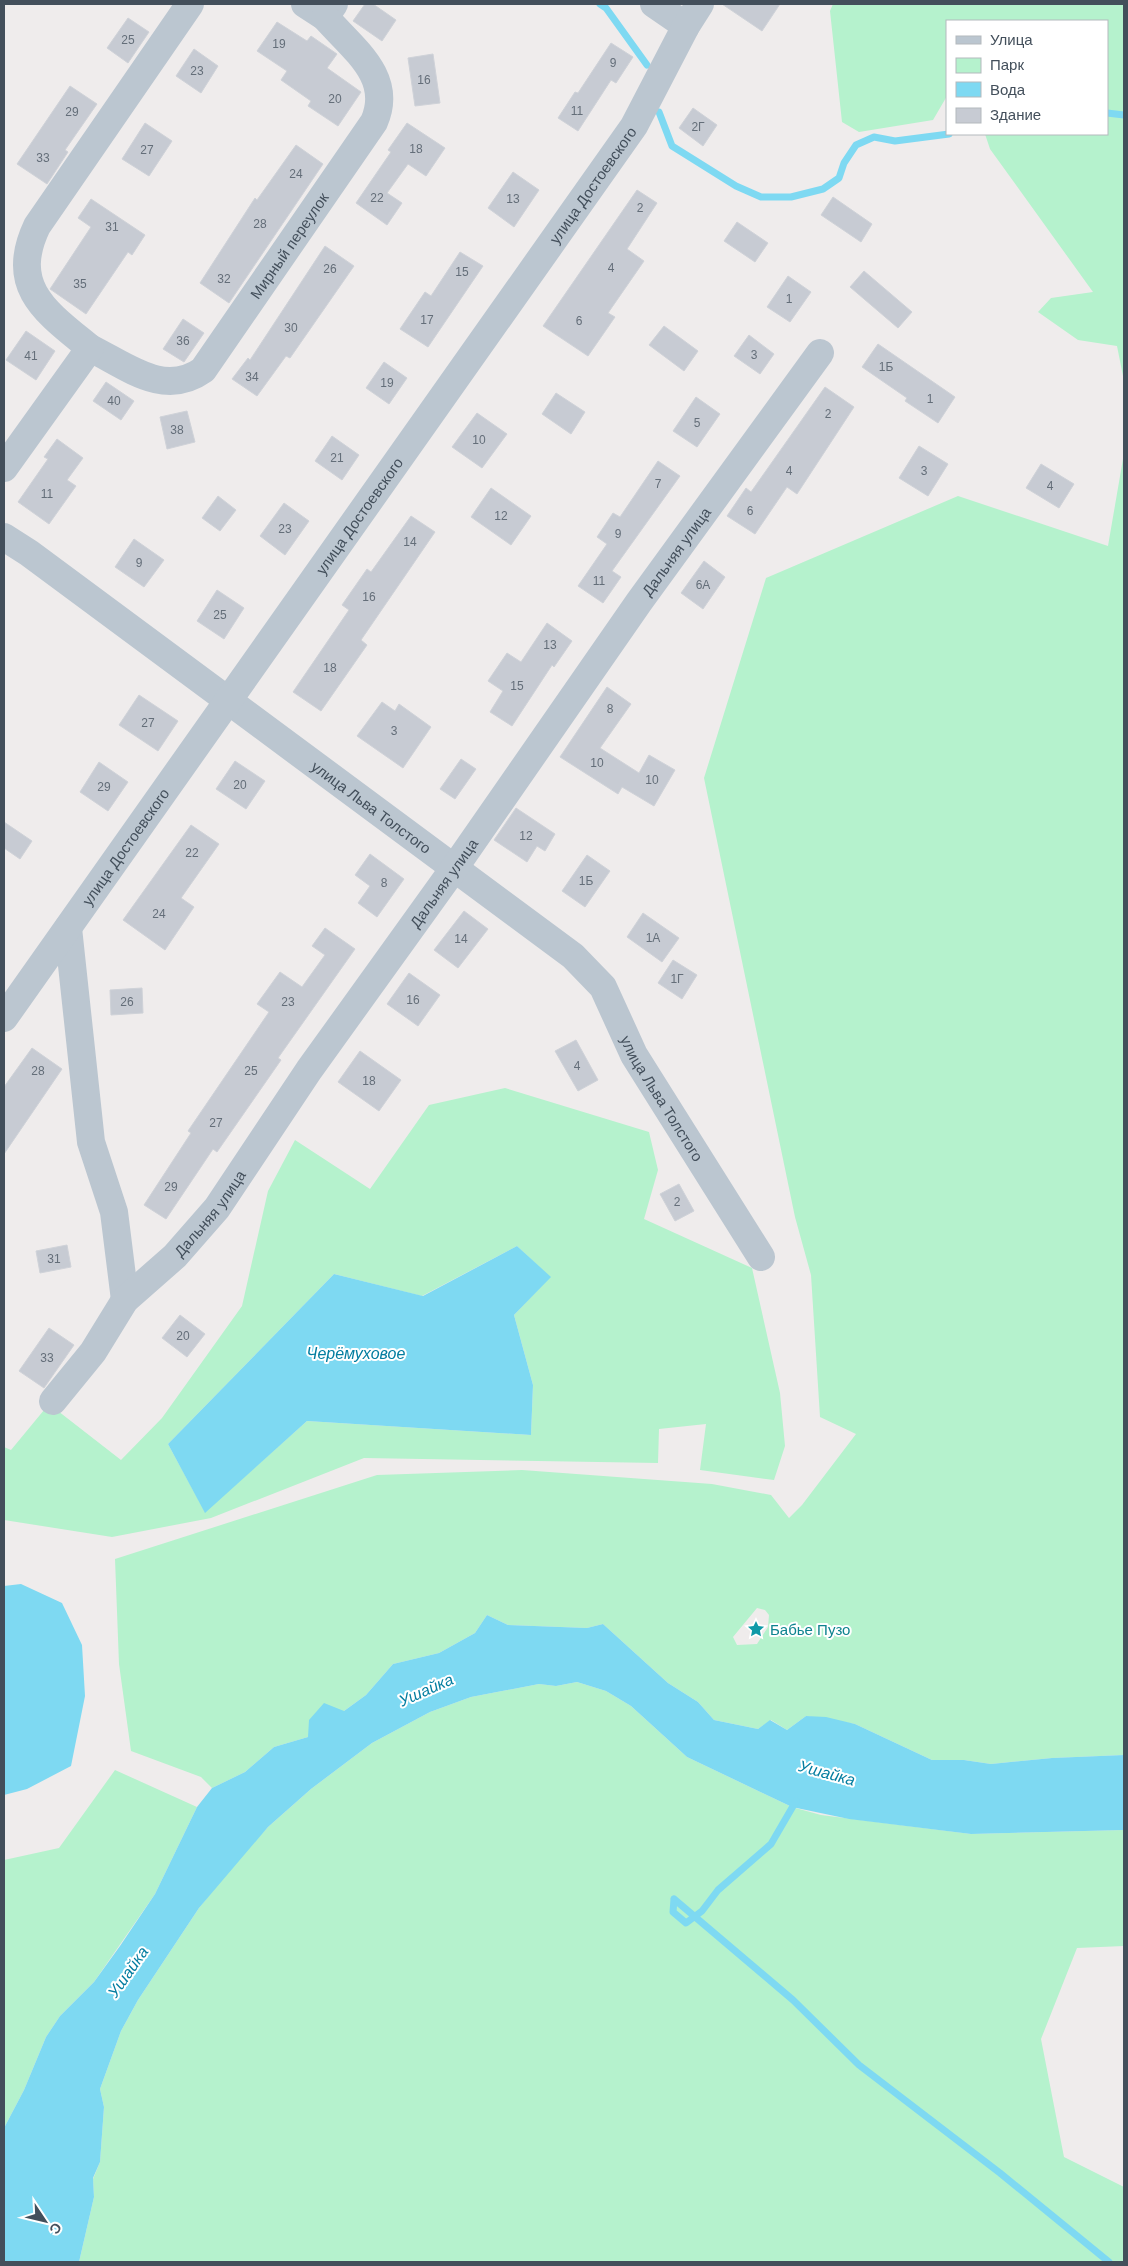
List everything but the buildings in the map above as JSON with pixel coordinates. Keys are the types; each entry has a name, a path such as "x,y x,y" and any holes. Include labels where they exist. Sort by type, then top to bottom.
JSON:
{"street":[{"name":"Мирный переулок","path":"190,4 37,226 29,244 26,262 28,282 36,299 49,314 90,348 162,382 177,382 191,378 207,364 374,122 380,109 381,94 378,80 321,8"},
{"path":"654,4 693,15"},
{"name":"улица Достоевского","path":"4,1018 634,126 693,15"},
{"path":"4,468 90,348"},
{"name":"Дальняя улица","path":"53,1401 92,1352 125,1300 175,1256 217,1208 309,1070 454,867 639,602 820,353"},
{"name":"улица Льва Толстого","path":"4,537 29,552 228,702 573,956 603,987 634,1055 760,1257"},
{"path":"68,928 91,1142 114,1212 125,1300"}],"green space":[{"path":"833,4 1124,4 1124,381 1117,346 1078,340 1038,312 1051,298 1093,292 990,149 985,135 1108,135 1108,20 946,20 946,98 933,120 859,132 842,122 830,11"},
{"path":"1124,453 1124,1755 1052,1758 991,1764 964,1760 932,1760 855,1724 806,1716 787,1730 771,1720 758,1729 714,1720 698,1702 668,1683 603,1624 587,1628 508,1625 487,1615 475,1633 439,1653 393,1664 366,1695 308,1737 274,1747 245,1772 212,1788 201,1777 131,1751 119,1664 115,1559 377,1475 522,1470 712,1484 771,1495 789,1518 802,1505 856,1434 820,1417 811,1275 795,1217 704,778 766,578 958,496 1108,546","holes":["757,1608 765,1610 769,1615 768,1627 757,1644 737,1645 733,1637"]},
{"path":"505,1088 649,1132 658,1170 644,1219 752,1268 780,1393 785,1446 774,1480 700,1470 706,1424 659,1429 658,1463 364,1458 211,1518 112,1537 4,1520 4,1447 11,1450 49,1404 121,1460 162,1418 242,1306 268,1191 295,1140 370,1189 429,1105","holes":["517,1246 550,1277 514,1315 533,1385 531,1435 307,1421 205,1512 168,1444 334,1274 422,1296"]},
{"path":"577,1682 606,1691 631,1706 687,1757 792,1807 821,1815 971,1834 1124,1830 1124,1946 1077,1948 1041,2039 1064,2157 1124,2187 1124,2262 79,2262 94,2197 93,2179 100,2162 104,2107 100,2089 121,2031 138,2000 199,1908 237,1861 268,1827 311,1789 372,1743 430,1712 471,1697 539,1684 556,1686"},
{"path":"115,1770 197,1807 155,1894 94,1982 60,2016 46,2037 24,2090 4,2128 4,1860 59,1848"}],"water":[{"name":"Черёмуховое","path":"517,1246 551,1277 514,1315 533,1385 531,1435 307,1421 205,1513 168,1444 334,1274 423,1296"},
{"path":"21,1584 62,1603 82,1645 85,1696 71,1766 27,1789 4,1795 4,1586"},
{"name":"Ушайка","path":"487,1615 508,1625 587,1628 603,1624 668,1683 698,1702 714,1720 758,1729 770,1720 787,1730 806,1716 826,1717 855,1724 932,1760 964,1760 991,1764 1052,1758 1124,1755 1124,1830 971,1834 849,1819 792,1807 687,1757 631,1706 606,1691 577,1682 556,1686 539,1684 471,1697 430,1712 372,1743 311,1789 268,1827 199,1908 138,2000 121,2031 100,2089 104,2107 100,2162 93,2178 94,2197 79,2262 4,2262 4,2128 24,2090 46,2037 60,2016 94,1982 155,1894 197,1807 212,1788 245,1772 274,1747 308,1737 309,1720 324,1703 344,1711 366,1695 393,1664 439,1653 475,1633"}],"waterway":[{"path":"600,4 606,8 647,65"},
{"path":"659,112 672,146 736,186 761,197 791,197 823,189 839,178 844,163 856,145 874,137 895,141 946,134"},
{"path":"1108,113 1124,115"},
{"path":"674,1899 673,1912 686,1923 702,1911 718,1890 771,1844 796,1801"},
{"path":"674,1899 793,2000 859,2065 1000,2173 1109,2262"}],"place":[{"name":"Бабье Пузо","path":"756,1629"}]}
